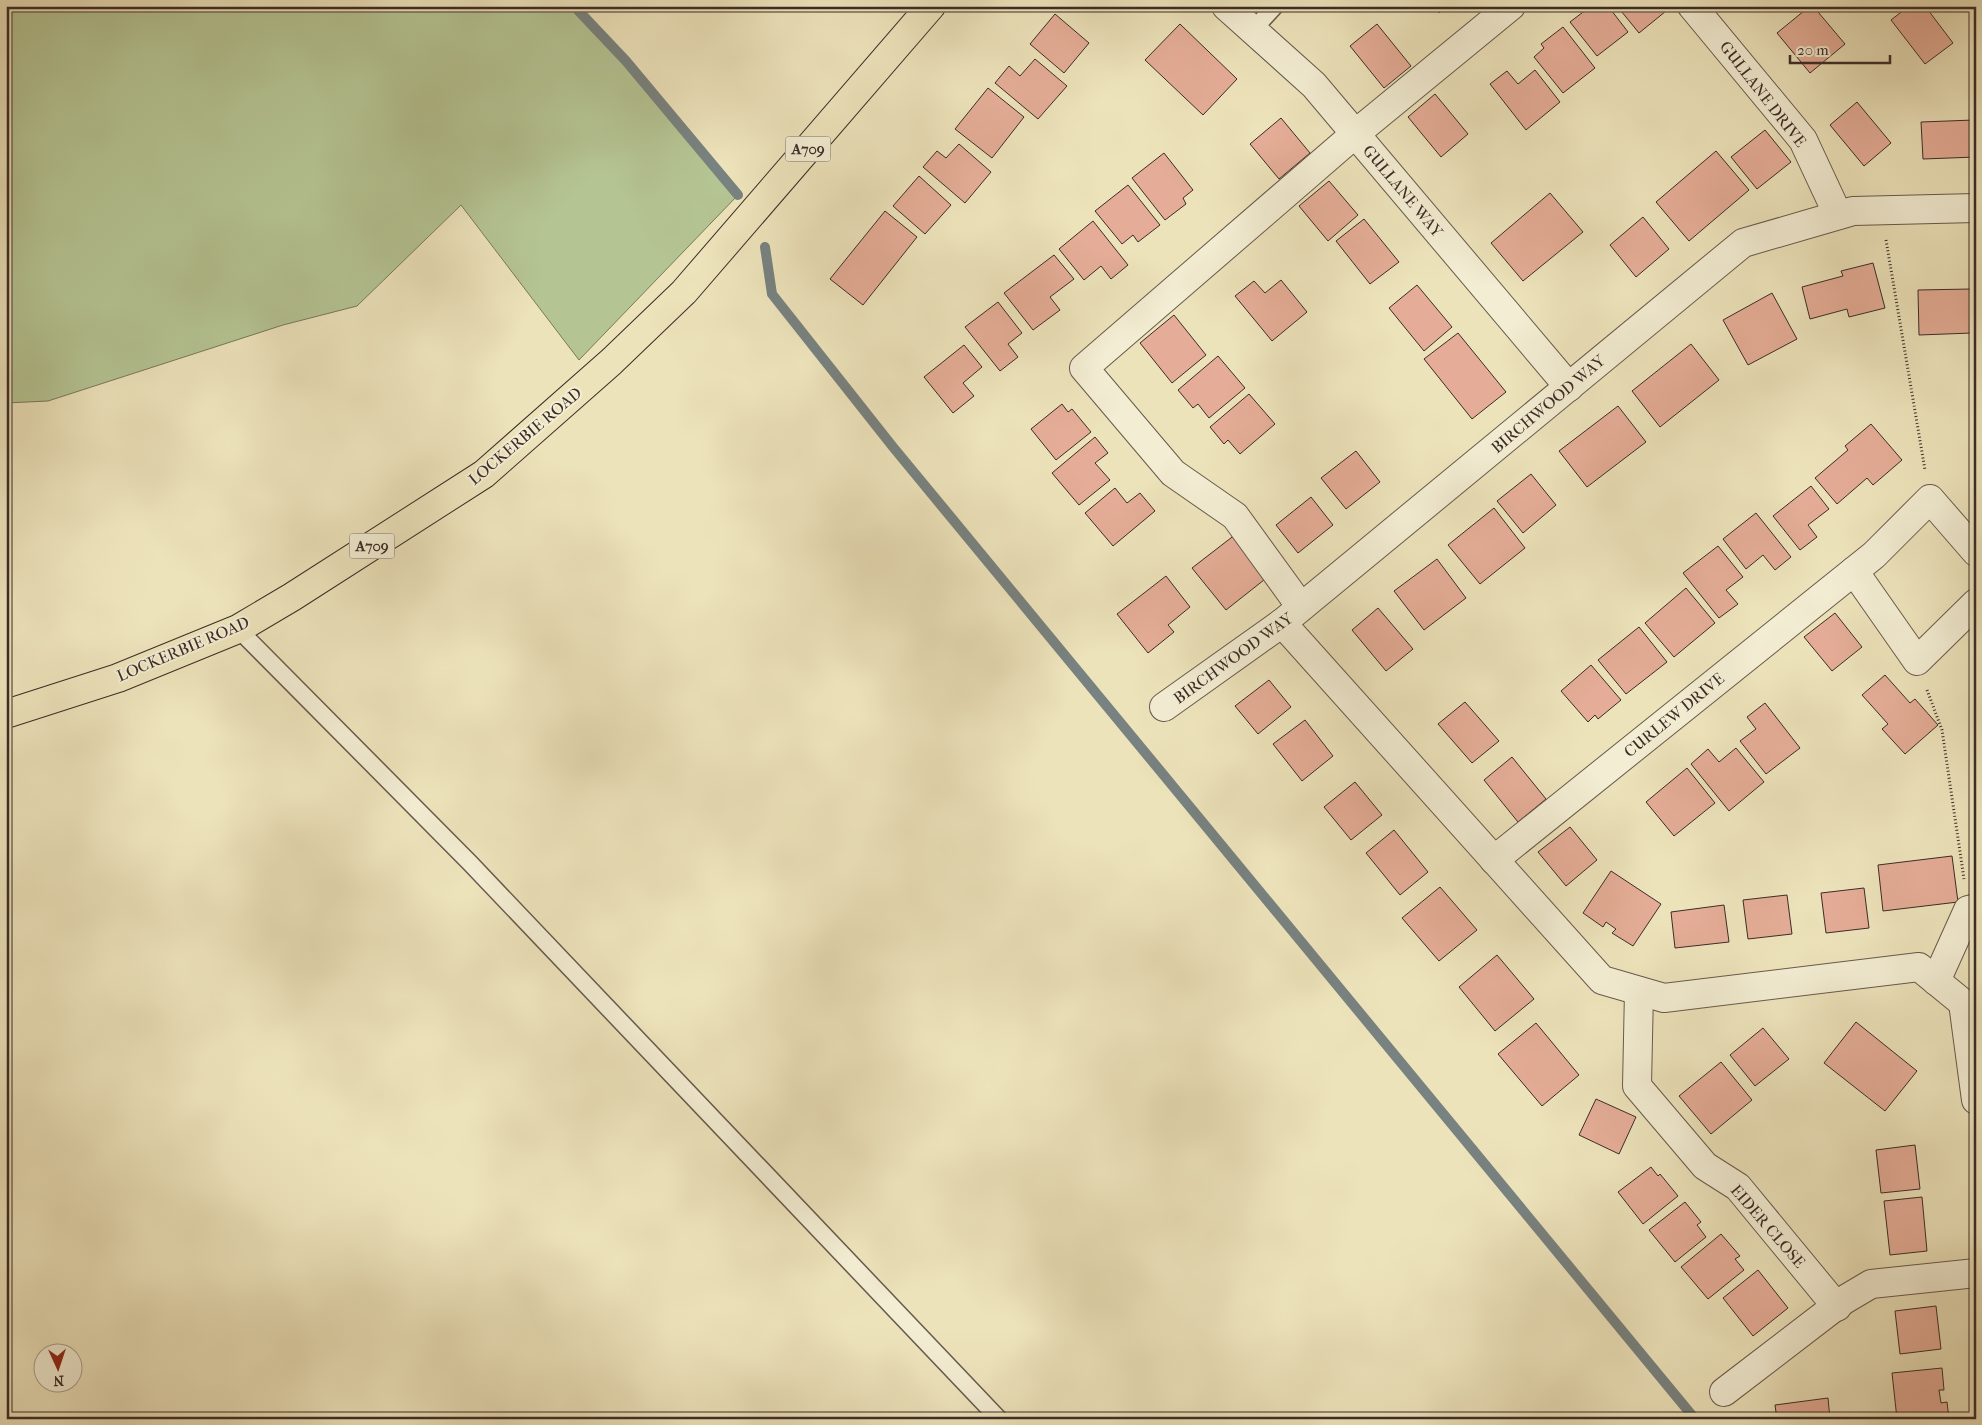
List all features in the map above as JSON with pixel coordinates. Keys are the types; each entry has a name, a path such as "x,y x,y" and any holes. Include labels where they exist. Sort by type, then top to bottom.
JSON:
{"main road":[{"name":"LOCKERBIE ROAD","path":"6,714 118,678 238,629 292,597 484,474 611,362 684,292 931,6"}],"street":[{"name":"GULLANE WAY","path":"1226,6 1314,85 1569,387"},
{"path":"1511,6 1355,134 1084,368 1173,472 1235,516 1292,615 1494,860 1602,980 1664,998 1919,967 1963,1003 1976,1100"},
{"name":"GULLANE DRIVE","path":"1692,6 1802,140 1838,215"},
{"name":"BIRCHWOOD WAY","path":"1164,707 1292,615 1743,243 1853,211 1976,208"},
{"path":"1930,500 1976,552"},
{"name":"CURLEW DRIVE","path":"1494,860 1874,555 1930,500"},
{"path":"1854,571 1917,661 1976,603"},
{"path":"1936,981 1972,909"},
{"name":"EIDER CLOSE","path":"1639,991 1637,1086 1705,1166 1738,1186 1837,1308"},
{"path":"1724,1392 1837,1308 1844,1300 1871,1284 1976,1272"}],"lane":[{"path":"1253,30 1275,6"},
{"path":"238,629 470,863 1000,1419"}],"path":[{"path":"1881,209 1930,500"},
{"path":"1917,661 1942,730 1972,909"}],"green space":[{"path":"6,6 574,6 626,61 738,195 579,360 461,205 357,306 283,325 48,401 6,403"}],"building":[{"path":"1433,6 1446,6 1439,13"},
{"path":"1591,6 1608,6 1628,32 1597,56 1570,22"},
{"path":"1617,6 1671,6 1671,7 1639,33"},
{"path":"1810,6 1813,6 1845,44 1810,73 1777,33"},
{"path":"1909,6 1925,6 1953,43 1925,64 1891,20"},
{"path":"1055,14 1089,43 1064,73 1030,44"},
{"path":"1180,24 1237,79 1203,115 1145,60"},
{"path":"1377,24 1411,66 1384,88 1350,46"},
{"path":"1563,27 1595,68 1563,93 1534,57 1544,48 1541,44"},
{"path":"1035,59 1067,86 1038,119 995,83 1009,66 1020,76"},
{"path":"1535,70 1560,102 1526,130 1490,84 1507,71 1518,84"},
{"path":"988,88 1024,117 992,158 955,129"},
{"path":"1435,94 1468,134 1441,157 1408,117"},
{"path":"1857,102 1891,143 1864,166 1830,125"},
{"path":"1281,118 1310,153 1279,179 1250,144"},
{"path":"1974,120 1976,157 1923,159 1921,122"},
{"path":"1765,130 1791,162 1757,189 1731,157"},
{"path":"959,144 991,172 965,203 923,167 937,151 946,158"},
{"path":"1716,151 1749,190 1689,241 1656,202"},
{"path":"1164,153 1193,190 1183,198 1186,204 1165,220 1132,178"},
{"path":"919,176 951,205 925,234 893,206"},
{"path":"1329,181 1358,215 1328,241 1299,206"},
{"path":"1128,185 1160,225 1138,242 1133,235 1122,244 1095,211"},
{"path":"1550,193 1583,232 1523,281 1491,243"},
{"path":"885,211 917,237 863,305 830,279"},
{"path":"1643,217 1669,249 1636,277 1610,245"},
{"path":"1364,219 1399,262 1370,284 1336,241"},
{"path":"1093,221 1128,265 1111,279 1101,266 1084,280 1059,249"},
{"path":"1054,255 1074,279 1050,297 1060,310 1033,330 1004,293"},
{"path":"1873,263 1885,308 1849,317 1847,309 1810,319 1802,287 1843,276 1841,271"},
{"path":"1281,280 1307,312 1272,341 1235,296 1254,281 1265,293"},
{"path":"1417,285 1452,327 1424,351 1389,308"},
{"path":"1971,289 1972,333 1919,335 1918,290"},
{"path":"1772,293 1797,339 1748,365 1723,320"},
{"path":"998,302 1022,333 1008,344 1018,357 1000,371 965,327"},
{"path":"1174,315 1206,355 1172,383 1140,343"},
{"path":"1458,333 1506,392 1472,419 1424,359"},
{"path":"1691,344 1719,380 1660,427 1632,391"},
{"path":"964,345 982,367 963,383 974,396 953,413 924,377"},
{"path":"1218,356 1245,388 1209,418 1198,404 1193,408 1178,390"},
{"path":"1249,394 1275,424 1240,454 1228,440 1224,444 1210,427"},
{"path":"1062,404 1068,412 1072,409 1091,432 1056,460 1031,429"},
{"path":"1618,406 1646,442 1587,487 1559,451"},
{"path":"1871,424 1902,460 1873,485 1867,478 1837,504 1815,478 1848,450 1845,446"},
{"path":"1095,437 1108,453 1095,463 1110,480 1079,505 1052,473"},
{"path":"1356,451 1380,482 1346,509 1321,478"},
{"path":"1531,474 1556,505 1523,533 1497,501"},
{"path":"1811,486 1829,509 1808,525 1817,537 1800,550 1773,516"},
{"path":"1115,488 1127,503 1140,493 1155,511 1113,546 1085,513"},
{"path":"1311,497 1333,525 1298,553 1276,525"},
{"path":"1494,508 1525,548 1480,584 1448,545"},
{"path":"1756,513 1791,557 1775,570 1763,555 1746,569 1723,539"},
{"path":"1236,534 1269,576 1226,610 1192,568"},
{"path":"1718,546 1743,577 1726,590 1738,604 1719,618 1683,573"},
{"path":"1437,559 1466,598 1424,630 1394,591"},
{"path":"1166,576 1190,607 1168,625 1174,632 1148,653 1117,614"},
{"path":"1686,588 1715,623 1674,657 1645,623"},
{"path":"1378,608 1413,649 1386,671 1352,630"},
{"path":"1835,613 1862,647 1832,671 1804,637"},
{"path":"1639,627 1667,662 1626,694 1598,660"},
{"path":"1591,665 1621,700 1598,719 1595,715 1588,722 1561,691"},
{"path":"1885,675 1910,703 1915,699 1938,725 1905,754 1882,729 1888,724 1862,695"},
{"path":"1269,680 1291,707 1258,734 1235,706"},
{"path":"1465,702 1499,741 1472,763 1438,724"},
{"path":"1765,703 1800,748 1766,774 1740,741 1756,729 1747,717"},
{"path":"1305,720 1333,756 1302,781 1273,744"},
{"path":"1736,748 1764,782 1729,811 1691,764 1708,749 1719,762"},
{"path":"1512,757 1546,799 1518,822 1484,780"},
{"path":"1687,768 1715,803 1674,836 1646,802"},
{"path":"1355,782 1382,815 1351,840 1324,807"},
{"path":"1570,827 1597,860 1566,886 1538,852"},
{"path":"1394,830 1428,872 1400,895 1366,853"},
{"path":"1952,856 1958,902 1883,911 1878,865"},
{"path":"1611,871 1661,904 1633,946 1612,933 1616,929 1606,922 1603,927 1583,913"},
{"path":"1440,887 1477,930 1439,961 1402,918"},
{"path":"1864,888 1869,928 1826,933 1821,893"},
{"path":"1787,895 1792,934 1748,939 1743,900"},
{"path":"1724,905 1729,942 1675,948 1671,912"},
{"path":"1497,955 1534,999 1495,1031 1459,987"},
{"path":"1856,1022 1917,1071 1885,1111 1824,1063"},
{"path":"1536,1023 1579,1075 1542,1106 1498,1054"},
{"path":"1763,1028 1789,1059 1755,1086 1730,1055"},
{"path":"1721,1062 1752,1100 1711,1134 1679,1096"},
{"path":"1596,1099 1636,1117 1619,1154 1579,1135"},
{"path":"1915,1145 1920,1189 1881,1193 1876,1150"},
{"path":"1651,1167 1658,1176 1660,1174 1678,1196 1643,1224 1618,1192"},
{"path":"1922,1197 1927,1251 1890,1255 1884,1201"},
{"path":"1685,1202 1701,1222 1697,1225 1706,1237 1675,1262 1649,1230"},
{"path":"1721,1234 1740,1256 1735,1259 1744,1270 1708,1299 1681,1267"},
{"path":"1758,1270 1788,1308 1753,1336 1723,1298"},
{"path":"1936,1306 1941,1349 1900,1354 1895,1311"},
{"path":"1942,1368 1944,1390 1939,1390 1941,1403 1947,1402 1949,1419 1897,1419 1892,1373"},
{"path":"1828,1398 1830,1419 1777,1419 1775,1405"}],"waterway":[{"path":"574,6 626,61 738,195"},
{"path":"765,247 772,294 893,447 1695,1419"}]}
